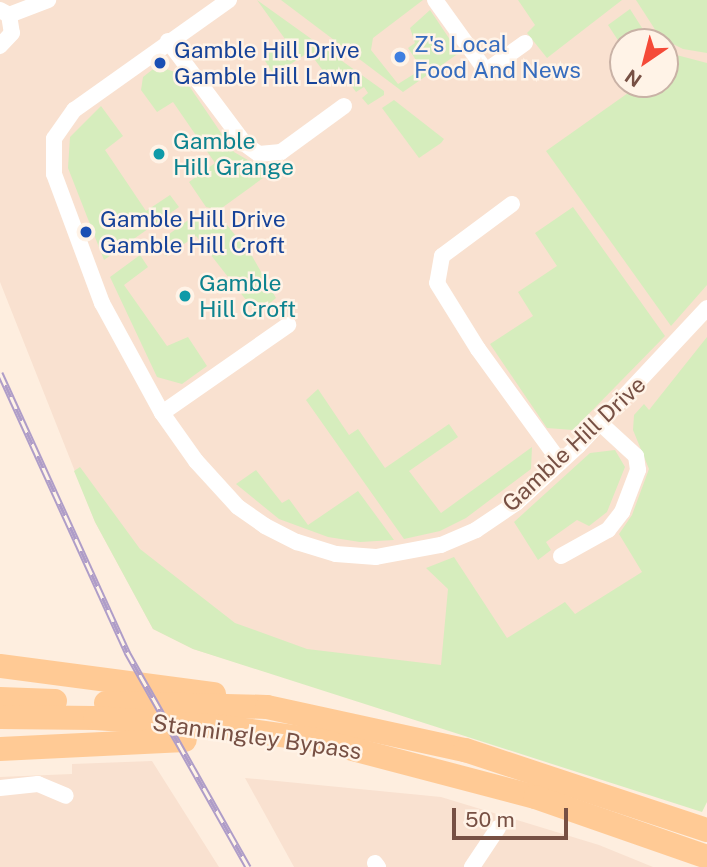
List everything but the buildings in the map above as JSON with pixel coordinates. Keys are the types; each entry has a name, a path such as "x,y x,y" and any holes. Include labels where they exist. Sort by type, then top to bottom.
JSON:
{"main road":[{"path":"0,666 196,690 267,708"},
{"name":"Stanningley Bypass","path":"0,699 267,708 465,750 707,830"},
{"name":"Stanningley Bypass","path":"0,717 95,718 223,727 322,741 536,797 707,857"},
{"path":"0,749 131,739 322,741"}],"street":[{"path":"0,46 12,33 4,13 48,0"},
{"name":"Gamble Hill Drive","path":"229,0 74,110 54,139 54,174 102,303 162,412 196,461 238,507 297,542 336,554 376,557 442,545 476,530 516,503 600,424 707,308"},
{"path":"435,0 486,71 525,43"},
{"path":"168,41 244,144 259,154 281,152 344,106"},
{"path":"512,204 442,256 437,283 478,349 560,462"},
{"path":"162,412 288,325"},
{"path":"561,556 608,530 622,512 638,470 636,456 600,424"},
{"path":"0,788 38,784 66,796"},
{"path":"472,867 498,828"}],"shaded area":[{"path":"0,0 707,0 707,342 639,422 674,568 428,722 193,649 153,629 95,522 0,282"},
{"path":"152,761 219,867 0,867 0,777 72,774 72,764"},
{"path":"245,778 441,797 599,845 653,867 294,867"}],"green space":[{"path":"257,0 384,91 384,95 368,105 362,98 368,93 364,87 356,92 345,77 333,84 309,52 274,75 262,56 285,39"},
{"path":"281,0 423,0 373,38 371,50 398,84 422,69 408,48 415,43 410,28 430,10 459,53 403,92"},
{"path":"518,0 622,0 547,58 527,33 535,25"},
{"path":"636,0 707,0 707,53 679,47 679,28 654,28"},
{"path":"630,9 642,28 610,28 608,25"},
{"path":"679,56 707,63 707,285 671,326 546,151 621,98 679,98"},
{"path":"157,66 181,74 234,152 270,173 219,210 206,207 189,182 215,163 173,102 157,112 141,90 143,77"},
{"path":"394,100 444,139 441,143 419,158 382,108"},
{"path":"101,106 123,136 105,150 146,211 170,195 179,207 104,260 68,168 70,137"},
{"path":"573,207 665,336 573,430 547,428 490,344 533,316 518,292 557,266 535,233"},
{"path":"195,215 223,220 252,256 276,298 257,314 196,236 166,256 157,243"},
{"path":"140,255 148,267 124,285 167,346 188,337 207,366 182,384 157,377 110,277"},
{"path":"707,337 707,802 702,812 193,649 153,629 95,522 74,471 80,467 140,549 235,623 307,649 441,665 448,589 426,568 454,557 507,638 565,602 575,614 642,572 619,534 632,515 649,469 633,430 634,415 644,404 649,410"},
{"path":"318,389 349,435 358,429 385,468 449,424 458,437 409,471 441,513 532,447 531,469 466,518 440,531 404,539 306,400"},
{"path":"615,450 625,467 607,512 589,526 577,520 546,542 551,550 538,560 514,522 590,453"},
{"path":"256,470 282,503 289,499 308,525 358,491 394,540 360,542 328,537 279,519 236,484"}],"railway":[{"path":"0,373 127,652 248,867"}],"place":[{"name":"Z's Local Food And News","path":"400,57"},
{"name":"Gamble Hill Drive Gamble Hill Lawn","path":"160,63"},
{"name":"Gamble Hill Grange","path":"159,154"},
{"name":"Gamble Hill Drive Gamble Hill Croft","path":"86,232"},
{"name":"Gamble Hill Croft","path":"185,296"}]}
